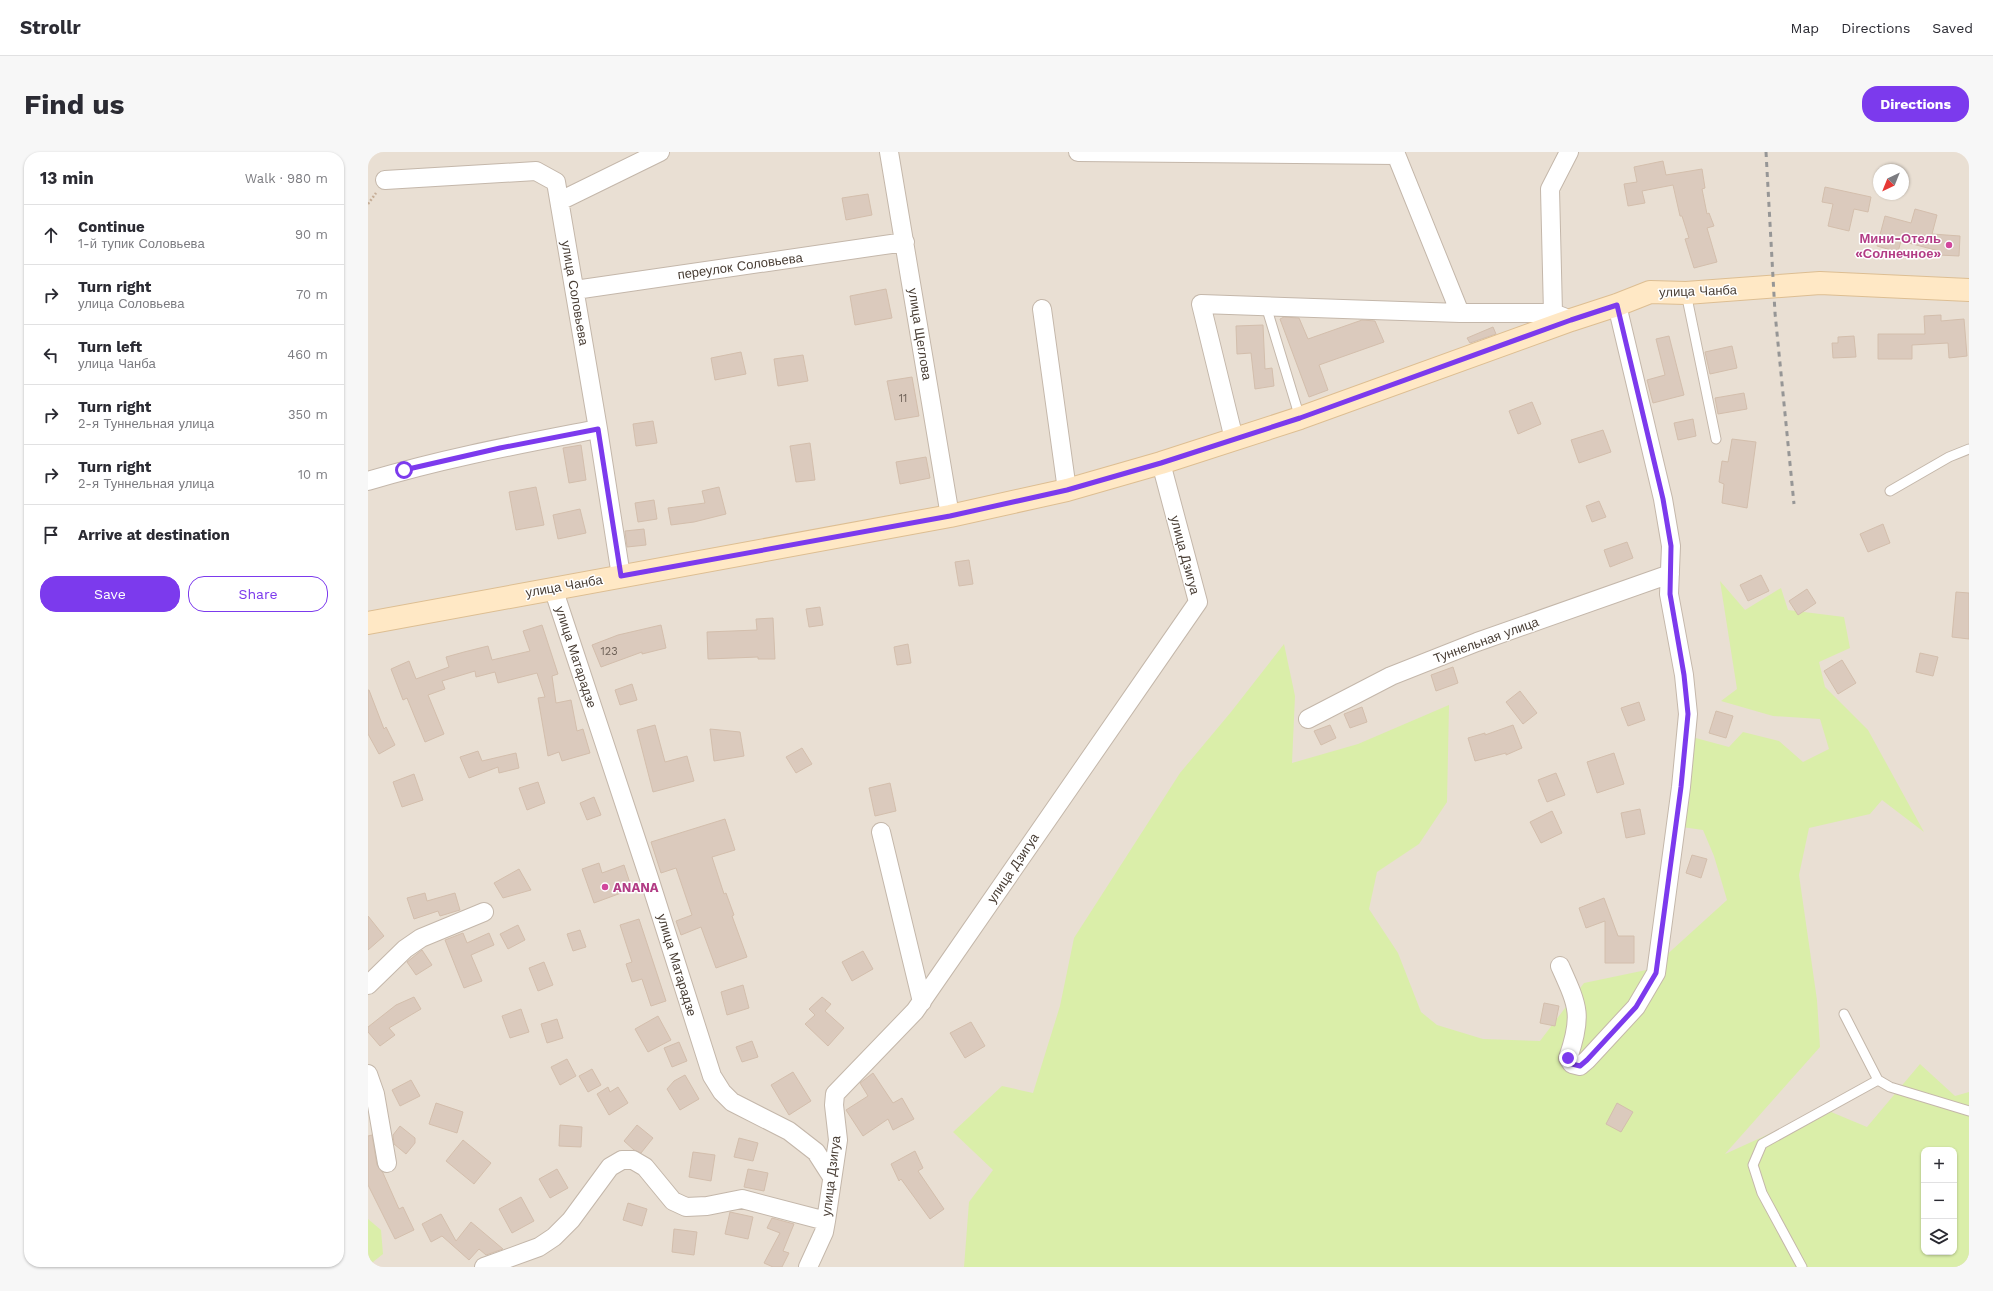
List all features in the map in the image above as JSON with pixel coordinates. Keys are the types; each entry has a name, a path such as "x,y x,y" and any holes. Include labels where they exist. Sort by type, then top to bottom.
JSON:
{"street":[{"path":"560,201 660,152"},
{"name":"улица Щеглова","path":"889,152 950,516"},
{"path":"1078,152 1395,153 1460,313"},
{"path":"1234,439 1201,304 1460,313 1557,321 1550,189 1569,152"},
{"name":"улица Соловьева","path":"385,180 536,171 556,182 598,429 621,576"},
{"name":"переулок Соловьева","path":"575,290 904,242"},
{"name":"улица Чанба","path":"368,623 950,516 1067,490 1161,463 1300,418 1557,321 1617,305 1650,292 1686,293 1820,283 1969,290"},
{"path":"1560,966 1576,1002 1577,1019 1574,1040 1568,1058 1572,1064 1580,1066 1636,1007 1656,973 1681,787 1688,714 1684,675 1670,594 1671,546 1663,499 1617,305"},
{"path":"1042,309 1067,490"},
{"path":"368,481 404,470 500,448 598,429"},
{"name":"улица Дзигуа","path":"808,1267 824,1232 826,1221 838,1140 834,1105 835,1094 915,1012 1198,602 1161,463"},
{"name":"Туннельная улица","path":"1308,719 1391,676 1477,642 1670,574"},
{"name":"улица Матарадзе","path":"553,588 649,878 712,1076 722,1092 732,1102 789,1131 816,1152 832,1177"},
{"path":"880,832 922,1002"},
{"path":"368,985 405,949 421,938 484,912"},
{"path":"368,1074 376,1094 387,1163"},
{"path":"484,1267 539,1247 554,1237 571,1220 610,1167 622,1160 633,1160 645,1167 673,1201 686,1207 707,1206 742,1199 826,1221"}],"lane":[{"path":"1686,293 1716,439"},
{"path":"1266,306 1300,418"},
{"path":"1890,491 1949,457 1969,449"},
{"path":"1844,1014 1878,1080 1890,1087 1969,1111"},
{"path":"1802,1267 1762,1193 1753,1165 1762,1144 1878,1080"}],"shaded area":[{"path":"368,152 1969,152 1969,1267 368,1267"}],"green space":[{"path":"1720,581 1745,610 1781,588 1788,610 1844,617 1850,648 1819,662 1825,687 1868,730 1924,832 1882,800 1870,814 1809,828 1799,875 1817,1000 1820,1047 1725,1154 1824,1109 1867,1127 1920,1064 1955,1096 1969,1092 1969,1267 964,1267 969,1202 993,1170 953,1132 1002,1086 1033,1093 1060,1006 1074,938 1180,773 1231,712 1284,644 1295,696 1292,763 1358,744 1449,705 1447,802 1419,844 1377,872 1369,909 1398,953 1421,1012 1437,1025 1483,1039 1540,1041 1584,983 1651,969 1727,900 1714,856 1703,830 1682,827 1692,737 1729,747 1743,732 1779,741 1803,762 1829,749 1820,719 1773,716 1721,701 1737,689"},
{"path":"368,1219 381,1230 383,1254 368,1266"}],"building":[{"path":"1663,161 1666,175 1702,169 1705,188 1702,189 1707,214 1709,213 1714,226 1707,228 1717,262 1694,268 1685,239 1689,238 1682,216 1680,216 1673,185 1642,191 1645,203 1628,206 1624,184 1637,182 1634,167"},
{"path":"1825,187 1871,197 1868,212 1854,209 1849,231 1828,226 1833,204 1822,202"},
{"path":"868,194 872,215 846,220 842,198"},
{"path":"1915,209 1937,215 1932,234 1960,236 1959,256 1939,255 1939,251 1901,241 1898,252 1877,246 1885,216 1911,223"},
{"path":"886,289 892,318 855,325 850,296"},
{"path":"1941,315 1941,321 1964,319 1967,356 1949,358 1948,343 1912,345 1912,359 1878,359 1878,334 1925,334 1924,316"},
{"path":"1284,317 1299,318 1308,339 1362,320 1375,321 1384,342 1319,365 1328,390 1309,397 1280,319"},
{"path":"1263,325 1265,369 1272,368 1274,386 1255,389 1251,353 1237,354 1236,326"},
{"path":"1493,327 1496,334 1470,343 1467,338"},
{"path":"1669,336 1684,395 1653,403 1647,380 1665,375 1656,339"},
{"path":"1854,336 1856,357 1833,358 1832,343 1838,343 1838,337"},
{"path":"1732,346 1737,368 1710,374 1705,352"},
{"path":"741,352 746,374 715,380 711,358"},
{"path":"803,355 808,381 778,386 774,359"},
{"path":"912,377 919,416 895,420 887,381"},
{"path":"1744,393 1747,409 1718,414 1715,398"},
{"path":"1532,402 1541,424 1518,434 1509,411"},
{"path":"1693,419 1696,436 1678,440 1674,423"},
{"path":"653,421 657,443 636,446 633,424"},
{"path":"1603,430 1611,452 1579,463 1571,440"},
{"path":"1732,439 1756,442 1747,508 1722,503 1724,484 1719,482 1722,461 1728,462"},
{"path":"810,443 815,480 796,482 790,446"},
{"path":"581,445 586,480 569,483 563,448"},
{"path":"926,457 930,478 900,484 896,462"},
{"path":"536,487 544,525 516,530 509,492"},
{"path":"719,487 726,514 694,522 671,525 668,508 705,503 702,491"},
{"path":"654,500 657,519 638,522 635,503"},
{"path":"1599,501 1606,517 1592,522 1586,506"},
{"path":"580,509 586,533 558,539 553,515"},
{"path":"1883,524 1890,543 1868,552 1860,534"},
{"path":"644,529 646,545 627,547 625,531"},
{"path":"1627,542 1633,558 1610,567 1604,550"},
{"path":"969,560 973,584 959,586 955,562"},
{"path":"1761,575 1769,591 1748,601 1740,585"},
{"path":"1807,589 1816,603 1798,615 1789,601"},
{"path":"1956,592 1969,593 1969,639 1952,637"},
{"path":"820,607 823,625 809,627 806,609"},
{"path":"773,618 775,659 758,659 758,657 708,659 707,632 757,630 756,619"},
{"path":"542,625 558,674 552,676 556,703 571,700 577,731 583,729 590,753 562,761 559,752 548,756 538,698 545,697 537,673 498,683 495,672 476,677 475,671 442,681 445,689 428,695 444,734 425,742 407,698 403,700 391,669 409,661 416,679 449,667 446,657 488,646 492,660 530,651 523,631"},
{"path":"661,625 666,648 642,654 642,652 601,667 592,645 618,635"},
{"path":"908,644 911,663 897,665 894,647"},
{"path":"1920,653 1938,657 1933,676 1916,672"},
{"path":"1842,660 1856,683 1838,694 1824,671"},
{"path":"1453,667 1458,683 1436,691 1431,675"},
{"path":"632,684 637,700 620,705 615,690"},
{"path":"368,690 384,729 386,727 395,745 379,754 368,734"},
{"path":"1520,691 1537,713 1523,724 1506,702"},
{"path":"1639,702 1645,720 1628,726 1621,708"},
{"path":"1362,707 1367,722 1350,728 1344,714"},
{"path":"1716,711 1733,716 1726,738 1709,733"},
{"path":"655,725 665,762 687,756 694,781 653,792 637,730"},
{"path":"1330,725 1336,738 1321,745 1314,731"},
{"path":"1513,725 1522,748 1506,755 1506,753 1475,761 1468,738 1485,733 1485,735"},
{"path":"710,729 740,732 744,756 714,761"},
{"path":"802,748 812,764 796,773 786,757"},
{"path":"478,751 482,761 516,753 519,768 499,773 498,767 469,778 460,757"},
{"path":"1614,753 1624,784 1597,793 1587,762"},
{"path":"1556,773 1565,795 1547,802 1538,780"},
{"path":"414,774 423,800 402,807 393,782"},
{"path":"538,782 545,803 527,810 519,788"},
{"path":"890,783 896,811 875,816 869,788"},
{"path":"594,797 601,815 587,820 580,803"},
{"path":"1640,809 1645,834 1626,838 1621,813"},
{"path":"1552,811 1562,833 1541,843 1530,822"},
{"path":"725,819 735,850 712,857 724,894 726,893 734,915 732,916 747,957 716,968 701,927 681,935 676,921 692,915 676,868 661,873 651,842"},
{"path":"1692,855 1707,859 1701,878 1686,873"},
{"path":"599,863 602,873 624,865 632,889 594,903 582,869"},
{"path":"519,869 531,890 503,898 494,883"},
{"path":"425,893 427,901 455,893 460,910 440,916 438,911 414,919 407,898"},
{"path":"1604,898 1618,936 1634,936 1634,963 1605,963 1605,921 1586,928 1579,908"},
{"path":"368,916 384,936 368,950"},
{"path":"639,919 666,1001 651,1006 642,979 632,982 626,964 632,962 620,925"},
{"path":"518,925 525,940 508,949 500,934"},
{"path":"580,930 586,947 573,951 567,934"},
{"path":"463,933 467,943 489,933 494,945 471,955 482,981 464,988 445,940"},
{"path":"422,950 432,965 416,975 407,962"},
{"path":"863,951 873,969 852,981 842,962"},
{"path":"544,962 553,985 538,991 529,968"},
{"path":"743,985 749,1008 727,1015 721,992"},
{"path":"414,997 421,1009 389,1028 395,1035 380,1046 368,1032 368,1027 396,1005"},
{"path":"822,997 831,1004 825,1011 844,1028 828,1046 805,1024 815,1015 809,1009"},
{"path":"1544,1003 1559,1006 1555,1026 1540,1023"},
{"path":"521,1009 529,1032 510,1038 502,1016"},
{"path":"658,1016 671,1040 648,1052 635,1029"},
{"path":"557,1019 563,1038 547,1043 541,1024"},
{"path":"971,1022 985,1046 965,1058 950,1033"},
{"path":"752,1041 758,1057 742,1062 736,1047"},
{"path":"679,1042 687,1061 672,1067 664,1048"},
{"path":"567,1059 576,1076 560,1085 551,1067"},
{"path":"592,1069 601,1085 588,1092 579,1076"},
{"path":"793,1072 811,1101 789,1115 771,1085"},
{"path":"873,1073 893,1103 902,1098 914,1119 893,1130 888,1119 863,1136 846,1110 868,1096 860,1083"},
{"path":"685,1075 699,1099 680,1110 667,1089 674,1081"},
{"path":"411,1080 420,1096 400,1106 392,1090"},
{"path":"608,1087 610,1092 618,1087 628,1103 609,1115 597,1094"},
{"path":"436,1103 463,1112 457,1133 429,1124"},
{"path":"1617,1103 1633,1112 1621,1132 1606,1124"},
{"path":"560,1125 582,1127 581,1147 559,1146"},
{"path":"637,1125 653,1138 641,1153 634,1150 624,1141"},
{"path":"400,1126 415,1138 415,1143 406,1154 394,1144 393,1135"},
{"path":"372,1135 377,1165 383,1173 399,1209 403,1207 414,1230 395,1239 368,1185 368,1136"},
{"path":"739,1138 758,1143 753,1161 734,1157"},
{"path":"463,1140 491,1163 474,1184 446,1161"},
{"path":"915,1151 923,1168 918,1171 944,1209 930,1219 901,1179 899,1181 891,1164"},
{"path":"693,1152 715,1155 711,1181 689,1177"},
{"path":"557,1169 568,1188 550,1198 539,1179"},
{"path":"748,1169 768,1173 764,1191 744,1187"},
{"path":"521,1197 534,1221 512,1233 499,1209"},
{"path":"628,1203 647,1209 642,1226 623,1220"},
{"path":"730,1212 753,1217 748,1239 725,1234"},
{"path":"441,1214 456,1241 471,1222 503,1249 486,1255 479,1249 469,1260 442,1236 431,1242 422,1224"},
{"path":"772,1218 794,1224 783,1251 789,1253 782,1267 773,1267 764,1263 780,1233 767,1228"},
{"path":"674,1229 697,1232 694,1255 672,1252"}],"railway":[{"path":"1766,152 1775,313 1794,504"}],"place":[{"name":"Мини-Отель «Солнечное»","path":"1949,245"},
{"name":"ANANA","path":"605,887"}],"route":[{"path":"404,470 500,448 598,429 621,576 950,516 1067,490 1161,463 1300,418 1571,320 1617,305 1663,499 1671,546 1670,594 1673,620 1684,675 1688,714 1681,787 1656,973 1636,1007 1587,1060 1580,1066 1572,1064 1568,1058"}]}
